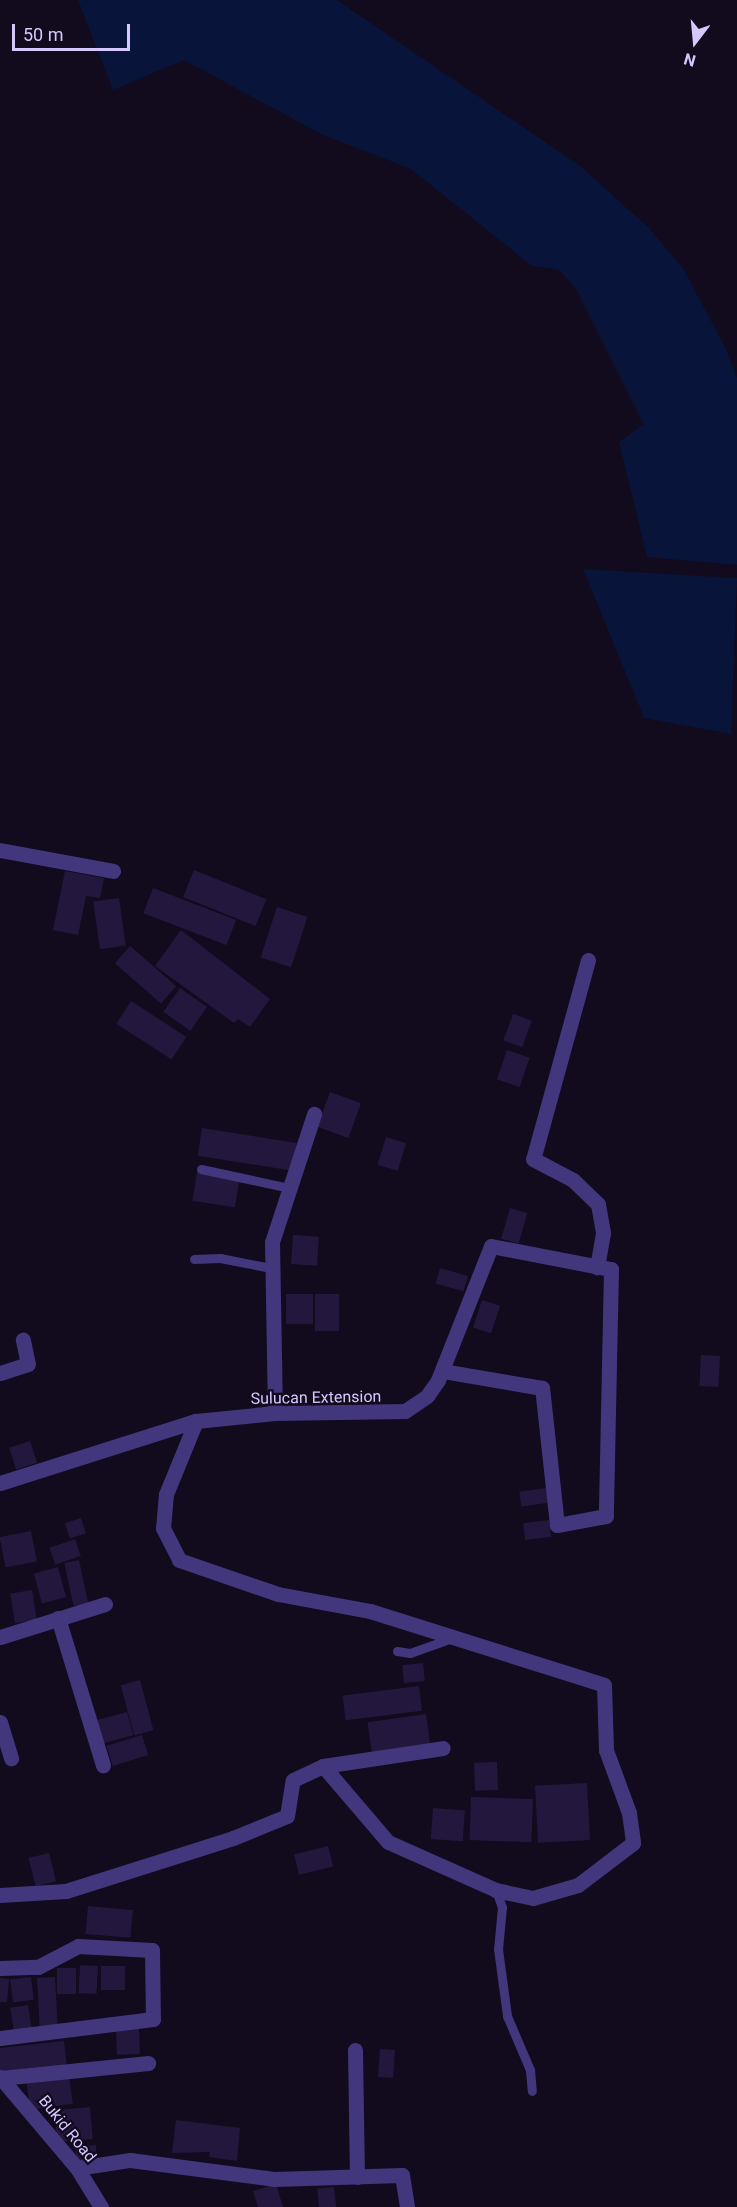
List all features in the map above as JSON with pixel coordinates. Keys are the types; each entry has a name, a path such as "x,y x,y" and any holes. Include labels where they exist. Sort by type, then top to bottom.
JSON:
{"street":[{"path":"0,850 113,871"},
{"path":"443,1371 542,1388 557,1524 606,1516 611,1269 597,1267 603,1233 598,1204 573,1180 532,1159 588,960"},
{"path":"275,1413 272,1242 314,1114"},
{"name":"Sulucan Extension","path":"0,1483 196,1421 275,1413 394,1414 427,1396 443,1371 491,1246 597,1267"},
{"path":"0,1373 28,1364 23,1340"},
{"path":"196,1421 166,1494 163,1528 179,1560 278,1594 370,1611 449,1639 604,1685 606,1750 629,1813 633,1842 578,1885 532,1898 496,1890 388,1842 323,1766"},
{"path":"0,1637 105,1604"},
{"path":"58,1618 103,1765"},
{"path":"0,1722 11,1758"},
{"path":"0,1895 66,1891 233,1838 286,1816 293,1780 323,1766 443,1748"},
{"path":"0,1968 38,1967 78,1946 152,1950 153,2019 0,2038"},
{"path":"355,2050 357,2177"},
{"path":"1,2078 148,2063"},
{"name":"Bukid Road","path":"1,2078 77,2168 101,2207"},
{"path":"77,2168 130,2160 274,2179 402,2175 407,2207"}],"lane":[{"path":"201,1169 290,1188"},
{"path":"194,1259 220,1258 271,1268"},
{"path":"397,1651 411,1653 449,1639"},
{"path":"496,1890 507,2016 530,2070 532,2091"}],"water":[{"path":"78,0 337,0 580,166 648,227 684,270 726,349 737,378 737,565 647,557 619,442 644,424 577,290 559,270 532,266 411,169 321,134 184,60 113,90"},
{"path":"583,569 737,578 731,734 644,718"}],"building":[{"path":"194,870 266,899 255,926 183,897"},
{"path":"65,871 104,878 100,898 86,896 78,935 53,930"},
{"path":"153,888 236,920 226,945 143,913"},
{"path":"119,898 126,946 100,949 93,902"},
{"path":"277,907 307,917 291,967 261,957"},
{"path":"181,930 270,999 250,1027 238,1019 234,1023 155,966"},
{"path":"130,946 176,986 161,1003 115,963"},
{"path":"180,988 207,1007 190,1031 163,1012"},
{"path":"131,1001 186,1037 172,1060 116,1024"},
{"path":"513,1014 532,1021 522,1047 503,1040"},
{"path":"507,1050 530,1058 520,1087 497,1079"},
{"path":"330,1092 361,1103 348,1138 317,1127"},
{"path":"202,1128 297,1143 292,1171 198,1156"},
{"path":"386,1137 406,1143 398,1171 378,1165"},
{"path":"197,1172 239,1179 235,1207 192,1201"},
{"path":"510,1208 527,1213 518,1244 501,1239"},
{"path":"293,1235 319,1237 317,1266 291,1264"},
{"path":"440,1268 468,1276 463,1291 436,1283"},
{"path":"286,1294 313,1294 313,1324 286,1324"},
{"path":"315,1294 339,1294 339,1331 315,1331"},
{"path":"482,1300 500,1306 491,1333 473,1328"},
{"path":"701,1355 720,1356 718,1387 699,1386"},
{"path":"30,1441 37,1463 16,1470 9,1448"},
{"path":"546,1488 548,1503 521,1507 519,1492"},
{"path":"81,1518 86,1533 70,1538 65,1523"},
{"path":"549,1520 551,1537 525,1540 523,1523"},
{"path":"31,1531 37,1561 6,1568 0,1537"},
{"path":"75,1539 81,1556 55,1565 49,1548"},
{"path":"79,1560 88,1603 73,1606 64,1563"},
{"path":"58,1567 66,1597 42,1603 34,1573"},
{"path":"32,1590 37,1620 15,1623 10,1593"},
{"path":"423,1663 425,1681 404,1683 402,1665"},
{"path":"140,1680 153,1730 134,1735 121,1685"},
{"path":"419,1686 422,1711 346,1720 343,1695"},
{"path":"127,1712 133,1735 99,1744 93,1721"},
{"path":"426,1714 430,1744 372,1752 368,1722"},
{"path":"142,1735 148,1755 113,1766 107,1746"},
{"path":"497,1762 498,1790 475,1791 474,1763"},
{"path":"587,1783 590,1840 538,1843 535,1786"},
{"path":"471,1797 533,1799 531,1842 469,1840"},
{"path":"433,1808 465,1810 463,1841 431,1839"},
{"path":"328,1846 333,1866 299,1875 294,1854"},
{"path":"49,1853 56,1881 36,1886 29,1858"},
{"path":"88,1906 133,1910 130,1938 86,1934"},
{"path":"80,1965 98,1966 97,1994 79,1993"},
{"path":"101,1966 125,1966 125,1990 101,1990"},
{"path":"57,1968 76,1968 76,1994 57,1994"},
{"path":"31,1977 34,2000 13,2002 10,1980"},
{"path":"55,1977 58,2031 40,2032 37,1978"},
{"path":"0,1978 9,1979 7,2002 0,2002"},
{"path":"28,2005 32,2030 14,2033 10,2008"},
{"path":"139,2028 140,2054 117,2055 116,2029"},
{"path":"64,2041 67,2068 0,2071 0,2048"},
{"path":"380,2049 395,2050 393,2078 378,2077"},
{"path":"69,2076 73,2104 30,2110 26,2082"},
{"path":"90,2107 93,2139 57,2142 54,2110"},
{"path":"176,2120 240,2128 237,2161 209,2157 210,2152 172,2153"},
{"path":"96,2145 97,2159 76,2160 75,2146"},
{"path":"276,2184 283,2207 258,2207 253,2191"},
{"path":"334,2187 336,2207 319,2207 317,2189"}]}
